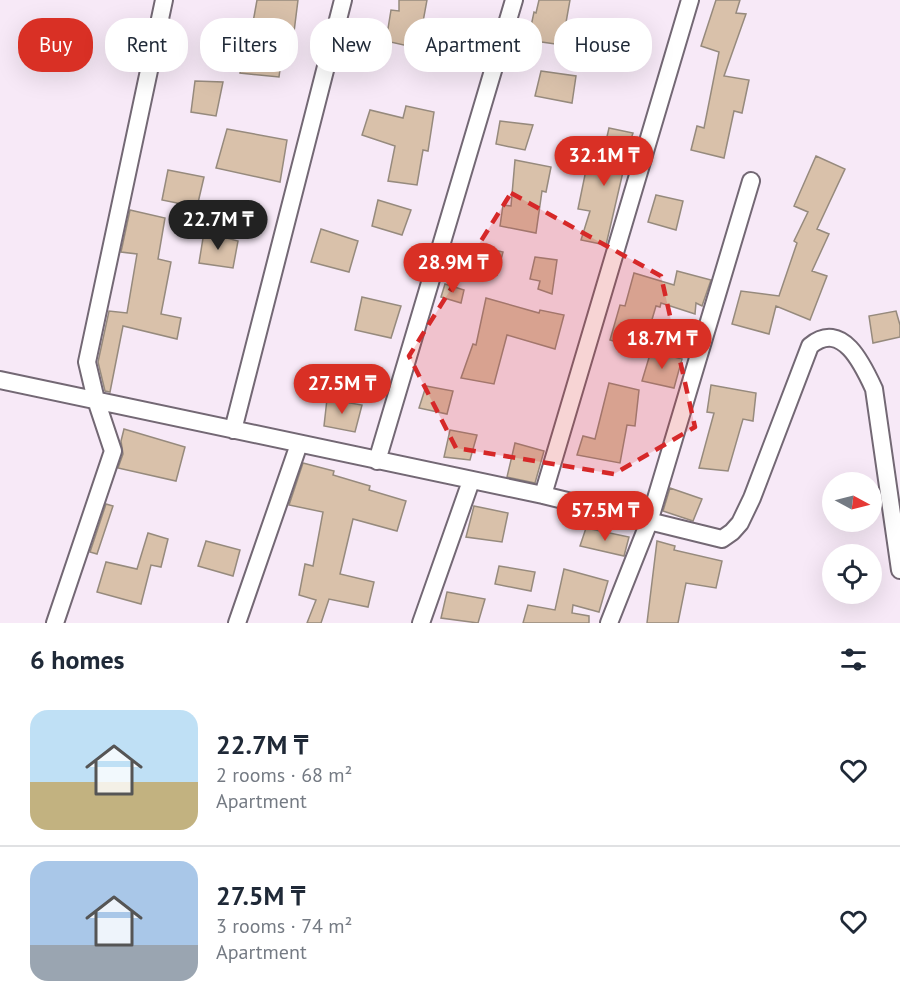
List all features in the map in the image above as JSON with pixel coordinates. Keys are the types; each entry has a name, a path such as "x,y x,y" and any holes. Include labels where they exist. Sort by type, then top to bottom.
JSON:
{"street":[{"path":"55,623 113,451 96,400 87,362 164,0"},
{"path":"233,430 343,0"},
{"path":"377,461 514,0"},
{"path":"543,495 690,0"},
{"path":"609,623 649,522 751,181"},
{"path":"0,380 543,495 722,539 740,523 752,498 810,346 819,339 836,338 842,340 854,354 874,389 900,570"},
{"path":"237,623 299,444"},
{"path":"421,623 471,481"}],"highlighted area":[{"path":"511,193 661,276 695,427 614,474 456,448 409,356"}],"building":[{"path":"257,0 298,0 296,18 254,18"},
{"path":"399,0 427,0 424,18 404,18 404,45 392,42 391,10 399,11"},
{"path":"539,0 570,0 567,18 554,18 554,44 542,42 542,18 533,18 534,12 536,13"},
{"path":"716,0 740,0 736,13 746,14 724,76 749,80 742,113 734,111 724,158 691,150 697,126 704,128 719,52 701,46"},
{"path":"542,71 576,76 572,103 535,96"},
{"path":"240,72 280,72 279,77"},
{"path":"195,81 223,82 216,116 191,112"},
{"path":"406,106 434,112 428,151 423,150 417,185 388,181 395,146 362,135 370,110 403,118"},
{"path":"500,121 533,125 525,150 496,144"},
{"path":"609,128 633,133 620,172 623,172 606,245 581,240 590,211 578,209 587,165 600,167"},
{"path":"227,129 287,140 280,182 216,168"},
{"path":"816,156 845,169 817,229 829,234 812,271 827,276 810,320 776,306 769,334 732,324 741,291 779,296 797,243 794,241 808,212 794,206"},
{"path":"515,160 551,167 546,192 542,191 536,233 500,226 503,205 511,206"},
{"path":"168,170 204,177 197,207 162,200"},
{"path":"656,195 683,201 676,230 648,222"},
{"path":"378,200 411,210 402,235 372,226"},
{"path":"130,210 165,218 158,259 171,262 161,314 181,318 177,339 123,326 110,392 105,391 98,362 109,311 127,313 137,254 121,252"},
{"path":"321,229 358,241 349,272 311,262"},
{"path":"204,232 238,241 233,268 199,263"},
{"path":"474,245 503,252 497,275 468,266"},
{"path":"535,257 557,260 552,294 538,289 540,281 530,279"},
{"path":"677,271 711,280 702,306 696,303 695,314 661,303 660,307 656,306 643,350 610,340 620,305 625,306 634,273 674,285"},
{"path":"445,284 464,290 461,303 441,297"},
{"path":"362,297 401,306 391,338 355,330"},
{"path":"486,298 539,313 540,310 564,315 555,349 507,335 494,384 461,378 473,344 476,345"},
{"path":"896,311 900,325 900,337 873,343 869,316"},
{"path":"651,351 682,359 674,388 642,381"},
{"path":"609,383 639,390 635,426 627,425 620,463 577,455 583,436 595,439"},
{"path":"711,385 756,393 753,421 743,419 728,471 699,468 714,413 707,412"},
{"path":"426,386 453,391 447,414 419,408"},
{"path":"327,399 362,405 355,432 324,426"},
{"path":"124,429 185,447 176,481 118,468 123,454 121,441"},
{"path":"450,430 477,435 470,460 444,457"},
{"path":"515,443 544,451 535,483 507,477"},
{"path":"303,463 334,471 333,475 370,486 369,490 406,501 397,531 353,519 340,574 374,582 368,607 329,599 321,623 307,623 316,600 299,595 305,564 313,566 323,512 289,505"},
{"path":"670,488 702,499 693,521 663,511"},
{"path":"106,504 113,506 97,554 90,552"},
{"path":"474,506 508,513 502,542 466,537"},
{"path":"586,528 629,537 624,556 580,546"},
{"path":"148,533 168,539 161,567 151,565 141,604 97,592 106,562 137,569"},
{"path":"206,541 240,550 233,576 198,566"},
{"path":"657,541 675,546 674,550 722,561 716,588 686,583 678,623 647,623"},
{"path":"499,566 535,572 531,591 495,584"},
{"path":"564,569 608,581 599,612 573,605 572,613 589,616 589,623 523,623 528,605 555,610"},
{"path":"447,592 485,599 478,623 441,618"}]}
